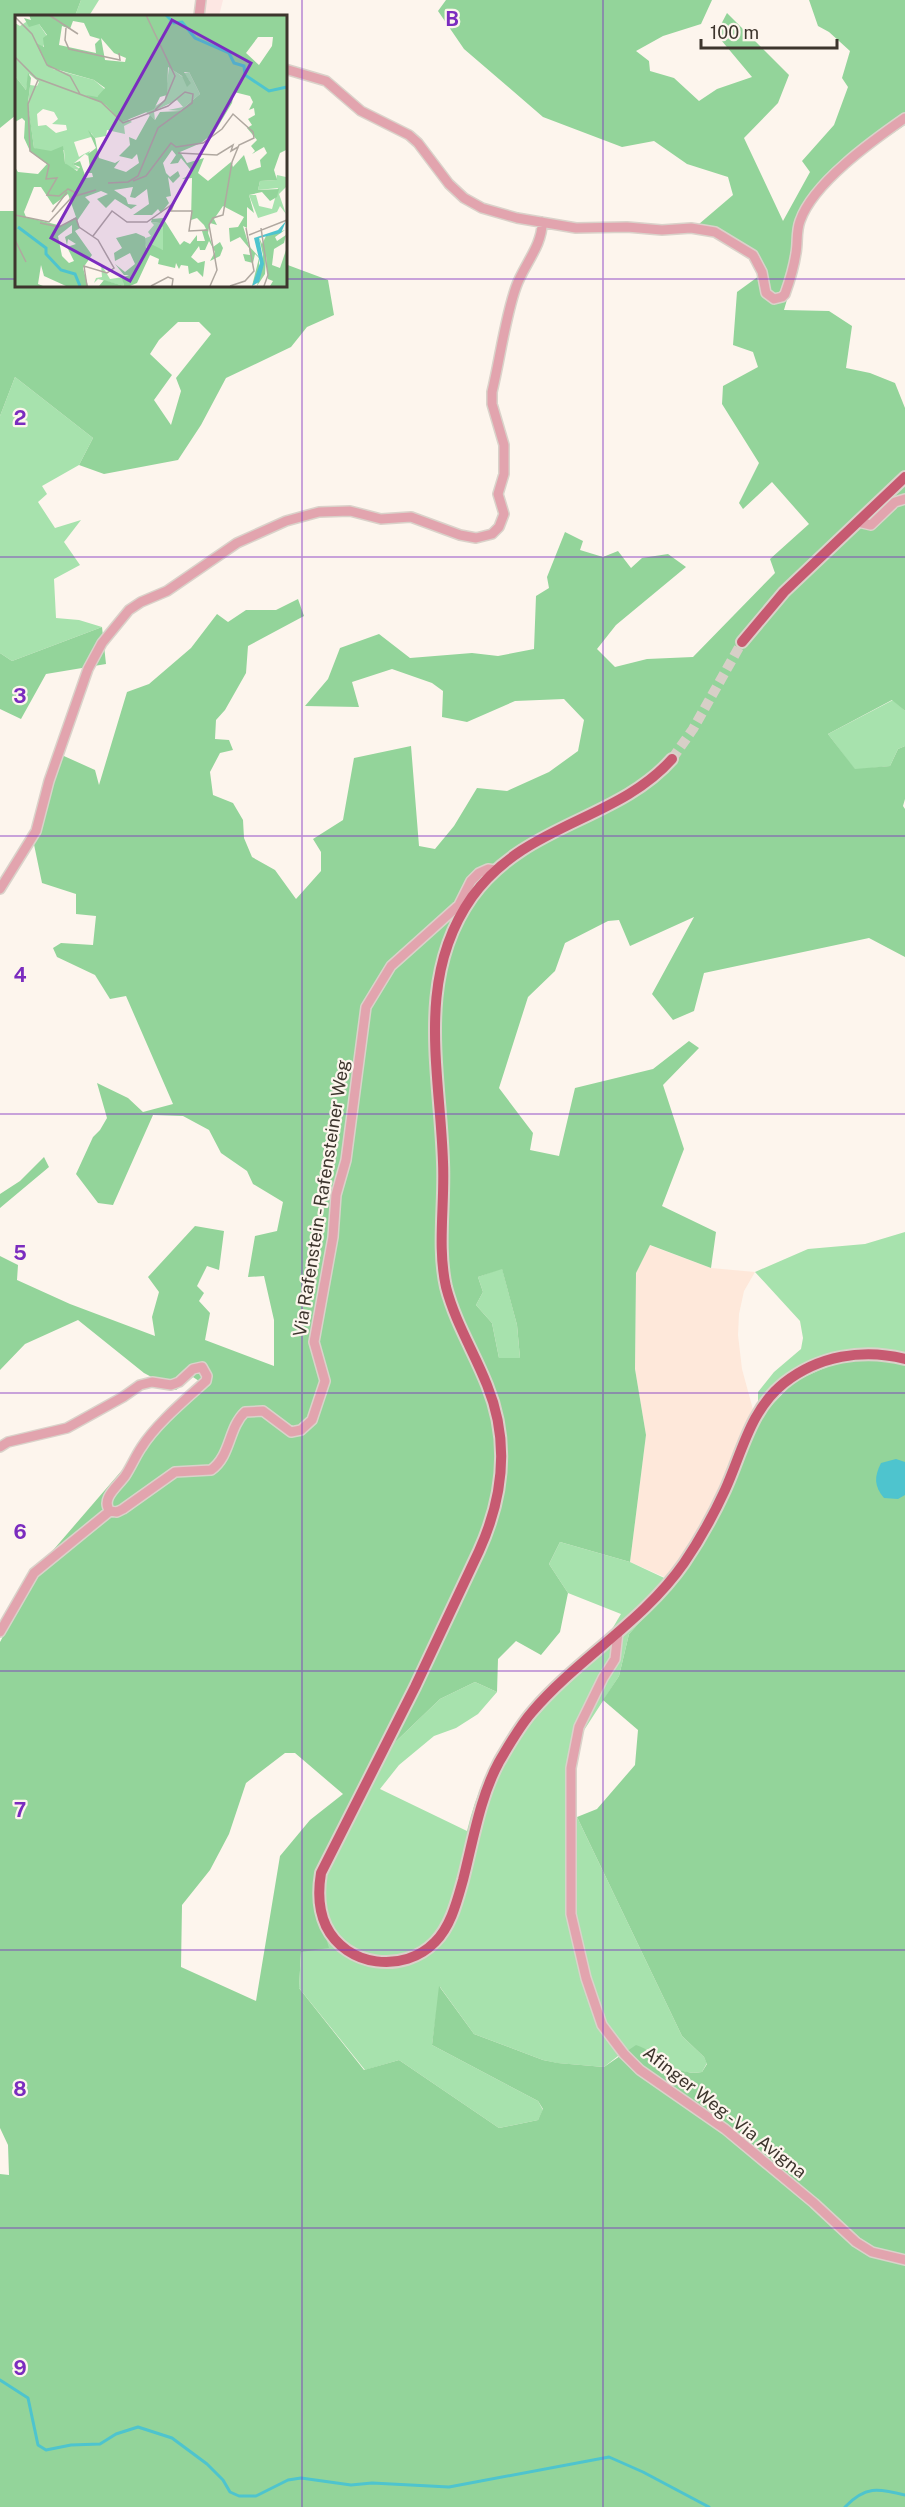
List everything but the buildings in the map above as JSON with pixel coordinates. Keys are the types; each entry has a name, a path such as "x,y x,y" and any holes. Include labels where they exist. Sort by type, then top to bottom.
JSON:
{"main road":[{"path":"742,642 767,610 905,477"},
{"path":"672,759 663,770 637,789 518,851 496,870 467,905 447,946 435,994 434,1037 443,1163 441,1242 444,1275 454,1312 487,1385 496,1412 501,1452 500,1490 491,1524 479,1551 415,1687 321,1873 319,1898 322,1914 331,1934 343,1947 374,1962 395,1962 415,1956 436,1942 446,1928 456,1903 490,1782 498,1764 533,1711 650,1604 684,1563 725,1489 755,1417 777,1389 808,1368 829,1359 865,1354 890,1355 905,1359"}],"street":[{"path":"199,15 201,0"},
{"path":"286,69 327,81 362,111 409,135 418,143 449,184 475,204 517,218 590,229 691,228 715,231 753,255 762,272 766,293 774,299 782,297 787,290 795,261 796,235 810,200 854,156 905,118"},
{"path":"0,889 36,831 52,771 88,669 113,628 135,606 166,591 237,543 286,521 319,512 350,511 381,519 411,517 460,535 476,538 492,534 499,527 504,514 498,494 504,474 504,445 492,404 492,392 515,288 534,250 542,230 542,222"},
{"path":"858,522 871,525 895,502 905,499"},
{"name":"Via Rafenstein - Rafensteiner Weg","path":"110,1510 117,1512 123,1509 175,1472 211,1470 222,1459 238,1420 245,1412 263,1411 291,1432 301,1430 312,1420 325,1381 314,1342 333,1237 336,1195 346,1160 366,1007 391,966 459,905 471,881 478,873 488,869 496,870"},
{"path":"0,1447 8,1442 67,1428 123,1398 140,1385 152,1382 171,1385 179,1382 193,1369 202,1367 207,1376 206,1381 176,1408 141,1447 124,1478 107,1498 106,1503 110,1510 34,1573 0,1632"},
{"name":"Afinger Weg - Via Avigna","path":"618,1632 615,1659 582,1719 571,1768 571,1914 586,1978 602,2025 624,2054 640,2070 725,2129 814,2203 856,2242 872,2252 905,2260"}],"shaded area":[{"path":"204,0 223,0 219,15 202,15"},
{"path":"649,1245 711,1268 755,1272 744,1291 739,1314 738,1335 742,1369 755,1417 725,1489 671,1580 630,1562 646,1435 635,1369 636,1273"}],"green space":[{"path":"0,0 81,0 75,15 15,15 15,116 0,128"},
{"path":"81,0 99,0 90,15 75,15"},
{"path":"446,0 712,0 701,24 663,36 636,51 649,61 650,71 674,78 699,101 717,89 752,77 716,34 727,13 789,75 778,103 744,138 783,221 810,172 802,161 834,125 848,87 842,78 850,51 829,32 818,26 809,0 905,0 905,125 860,156 820,193 803,224 801,251 784,310 829,311 852,326 846,368 870,373 895,383 905,408 905,711 892,700 828,734 855,769 890,766 898,749 905,746 903,806 905,809 905,957 869,938 704,973 694,1011 673,1020 652,994 694,917 630,946 619,920 608,921 565,943 555,971 528,997 499,1088 533,1133 530,1150 559,1156 575,1088 653,1069 689,1041 699,1048 663,1085 684,1149 662,1206 716,1232 711,1268 650,1245 636,1273 635,1369 646,1435 630,1562 560,1542 549,1564 568,1593 560,1632 541,1655 516,1641 498,1659 497,1692 475,1682 440,1699 389,1748 327,1874 317,1908 329,1948 301,1952 299,1988 364,2070 399,2060 499,2128 538,2120 543,2109 538,2101 432,2045 439,1986 474,2034 543,2060 604,2067 636,2045 675,2068 692,2073 702,2072 707,2064 704,2057 682,2036 577,1817 597,1809 635,1765 638,1730 603,1700 619,1676 629,1634 675,1583 696,1555 715,1520 761,1416 795,1381 845,1359 905,1362 905,2507 0,2507 0,2174 9,2175 8,2145 0,2128 0,1642 42,1563 199,1381 193,1377 176,1390 144,1373 78,1320 25,1344 0,1370 0,1256 18,1265 17,1280 70,1304 155,1336 152,1317 159,1292 148,1277 195,1226 224,1231 219,1270 207,1266 197,1286 204,1293 199,1301 210,1313 205,1340 274,1366 274,1320 264,1276 248,1277 255,1236 277,1231 283,1202 253,1184 247,1171 221,1153 209,1130 183,1116 153,1115 113,1205 98,1203 76,1174 93,1137 107,1118 97,1083 128,1098 143,1112 173,1104 126,996 110,999 95,975 57,957 53,948 61,943 93,945 96,916 76,914 76,894 42,883 31,830 55,752 95,770 99,785 127,692 149,684 191,648 217,614 228,622 246,610 276,610 298,599 304,616 248,646 246,673 225,710 216,720 215,739 229,740 233,750 220,753 210,772 213,795 233,803 243,820 244,838 252,857 275,870 296,899 321,871 321,852 313,839 343,820 354,758 411,746 419,846 435,849 454,826 477,788 507,791 549,772 578,751 584,720 564,699 515,701 467,722 442,717 443,691 432,683 392,669 352,682 359,707 305,706 328,679 340,648 379,634 410,658 472,653 498,656 534,649 536,596 549,588 547,577 565,532 583,541 580,550 603,557 618,551 631,568 642,558 668,554 686,567 616,625 597,649 615,667 647,659 693,657 775,573 770,559 809,524 772,482 743,509 739,503 759,463 722,404 723,386 758,367 753,352 733,345 737,292 759,276 746,254 699,224 733,195 728,177 687,164 654,141 622,147 543,117 464,49 438,11","holes":["502,1269 517,1325 520,1358 499,1358 492,1323 476,1305 483,1292 478,1277","285,1753 295,1753 343,1794 310,1820 280,1856 256,2001 181,1967 182,1905 210,1870 229,1834 246,1783"]},
{"path":"0,211 15,211 15,286 286,286 286,264 328,280 334,315 307,327 291,347 226,378 201,425 178,460 104,474 79,465 93,438 15,377 0,416","holes":["178,322 199,322 211,334 176,378 181,391 171,425 154,400 172,375 150,354 159,340"]},
{"path":"15,377 93,438 79,465 42,486 47,494 38,502 55,528 81,520 64,542 80,565 54,579 56,618 79,620 102,627 12,661 0,653 0,416"},
{"path":"102,627 106,664 46,674 21,719 0,709 0,653 12,661"},
{"path":"893,700 905,711 905,746 898,749 890,766 855,770 828,734"},
{"path":"44,1157 49,1167 0,1208 0,1194 20,1181"},
{"path":"905,1232 905,1362 845,1359 795,1381 758,1411 758,1392 774,1372 801,1349 803,1338 800,1321 755,1272 808,1249 865,1244"},
{"path":"502,1268 517,1325 520,1358 499,1358 492,1323 476,1305 483,1292 478,1277"},
{"path":"560,1542 630,1562 675,1583 629,1634 619,1676 579,1738 574,1766 577,1817 682,2036 704,2057 707,2063 702,2072 687,2072 667,2063 649,2049 618,2056 604,2067 543,2060 474,2034 440,1987 432,2045 538,2101 543,2110 538,2120 499,2128 399,2060 365,2070 299,1988 301,1951 327,1874 389,1748 440,1699 475,1682 497,1692 478,1714 456,1728 434,1736 399,1765 380,1789 467,1831 487,1772 507,1737 533,1705 593,1651 612,1629 621,1614 568,1593 549,1564"}],"water":[{"path":"896,1459 905,1462 905,1495 898,1499 884,1498 878,1489 877,1473 881,1463"}],"waterway":[{"path":"0,2380 28,2398 38,2445 46,2450 71,2445 100,2444 116,2434 138,2427 172,2438 207,2464 223,2480 230,2492 239,2496 256,2496 288,2480 301,2478 351,2485 372,2483 449,2487 609,2457 709,2507"},
{"path":"845,2507 859,2495 872,2490 905,2495"}],"tunnel":[{"path":"672,759 693,729 742,642"}]}
